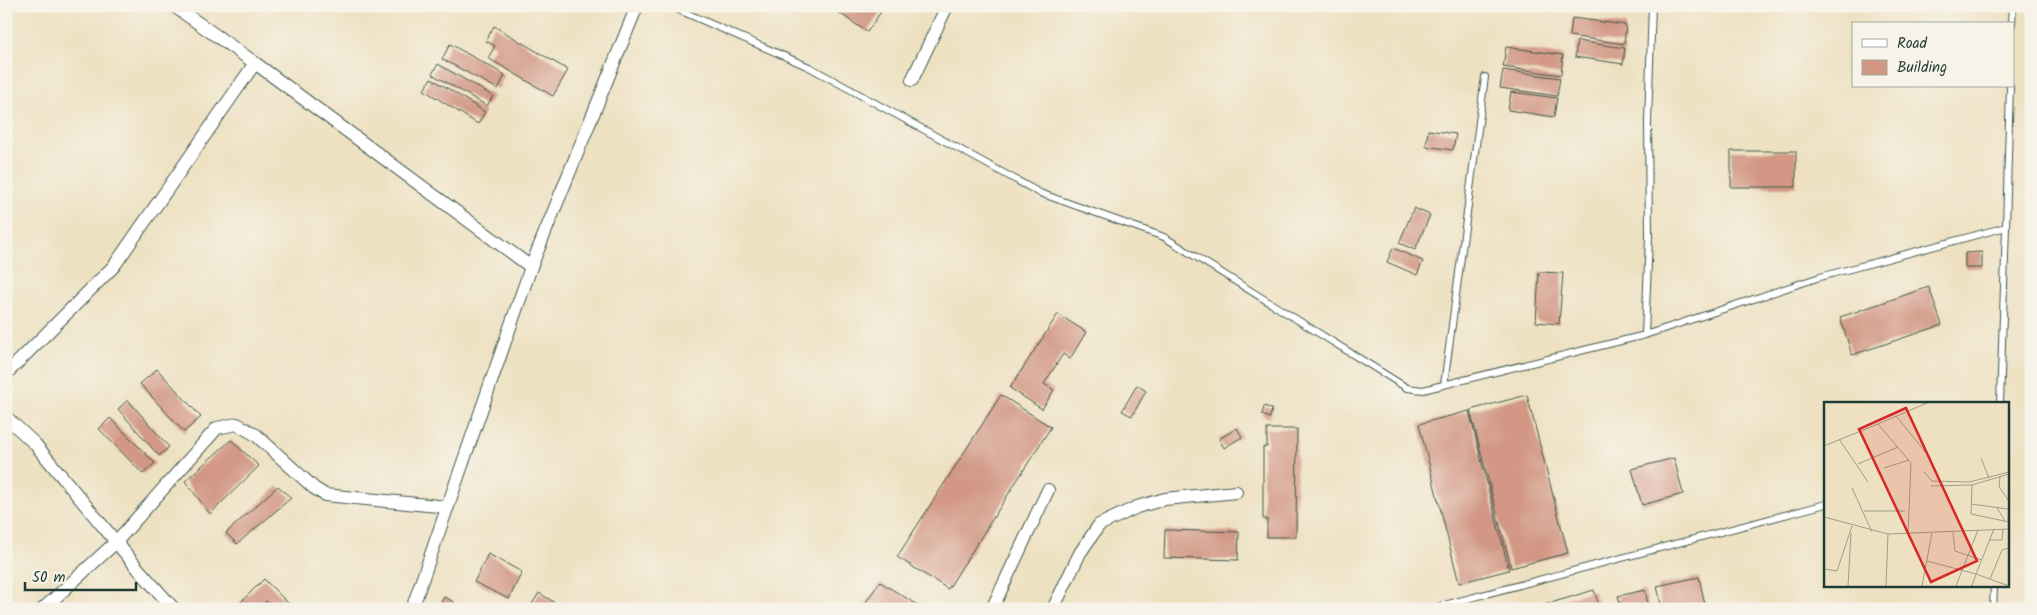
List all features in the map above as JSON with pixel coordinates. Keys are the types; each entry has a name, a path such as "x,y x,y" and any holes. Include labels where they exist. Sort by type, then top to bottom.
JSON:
{"street":[{"path":"174,6 255,63 532,267"},
{"path":"412,609 532,267 637,6"},
{"path":"912,80 947,6"},
{"path":"6,374 114,266 255,63"},
{"path":"6,417 35,444 174,609"},
{"path":"43,609 116,542 217,428 237,424 256,435 314,488 325,495 448,506"},
{"path":"992,609 1048,490"},
{"path":"1053,609 1080,553 1099,525 1137,507 1165,499 1236,492"}],"lane":[{"path":"670,6 809,67 1040,193 1164,237 1407,388 1423,390 1645,335 1820,277 2006,227"},
{"path":"1645,335 1649,237 1648,121 1652,6"},
{"path":"2012,22 2013,6"},
{"path":"1444,385 1485,77"},
{"path":"2000,402 2010,88"},
{"path":"1429,609 1824,505"},
{"path":"1993,609 1994,588"}],"building":[{"path":"829,6 885,6 867,32"},
{"path":"1572,18 1626,25 1624,44 1570,36"},
{"path":"494,26 568,70 553,96 488,58 495,46 486,41"},
{"path":"1577,41 1625,48 1623,64 1575,57"},
{"path":"450,44 505,75 498,89 442,59"},
{"path":"1506,47 1563,55 1561,75 1503,67"},
{"path":"438,64 493,96 487,106 432,74"},
{"path":"1503,70 1560,78 1557,96 1500,88"},
{"path":"431,78 485,112 478,124 424,90"},
{"path":"1511,92 1557,98 1554,117 1508,110"},
{"path":"1428,130 1456,134 1453,150 1426,146"},
{"path":"1731,151 1796,151 1796,187 1731,187"},
{"path":"1414,208 1430,215 1415,250 1399,243"},
{"path":"1393,248 1423,261 1417,275 1387,262"},
{"path":"1982,252 1982,268 1965,268 1965,253"},
{"path":"1539,272 1563,273 1559,324 1536,322"},
{"path":"1929,287 1942,325 1852,355 1840,317"},
{"path":"1058,314 1086,332 1070,359 1063,354 1044,384 1054,390 1042,409 1010,388"},
{"path":"157,369 201,417 184,432 140,384"},
{"path":"1137,385 1146,391 1132,416 1122,411"},
{"path":"1001,395 1051,427 948,589 897,557"},
{"path":"1527,395 1568,553 1511,568 1470,410"},
{"path":"128,400 169,447 159,456 118,409"},
{"path":"1264,406 1272,409 1270,418 1262,415"},
{"path":"1469,411 1509,570 1459,583 1419,424"},
{"path":"110,418 155,463 143,474 99,429"},
{"path":"1237,428 1242,437 1224,448 1219,439"},
{"path":"1267,429 1297,429 1296,537 1267,537 1267,519 1263,519 1263,447 1267,447"},
{"path":"231,440 259,466 210,514 185,481"},
{"path":"1674,458 1683,494 1642,505 1632,469"},
{"path":"278,486 291,498 237,544 226,533"},
{"path":"1165,530 1239,532 1238,560 1164,558"},
{"path":"488,554 522,572 509,599 474,582"},
{"path":"1699,577 1705,605 1688,609 1662,609 1657,586"},
{"path":"264,579 292,607 290,609 269,609 272,606 266,601 258,609 234,609"},
{"path":"880,582 924,609 861,609"},
{"path":"1594,590 1600,609 1534,609 1534,608"},
{"path":"1645,590 1649,609 1621,609 1618,596"},
{"path":"539,593 565,609 529,609"},
{"path":"444,597 454,602 450,609 437,609"}]}
